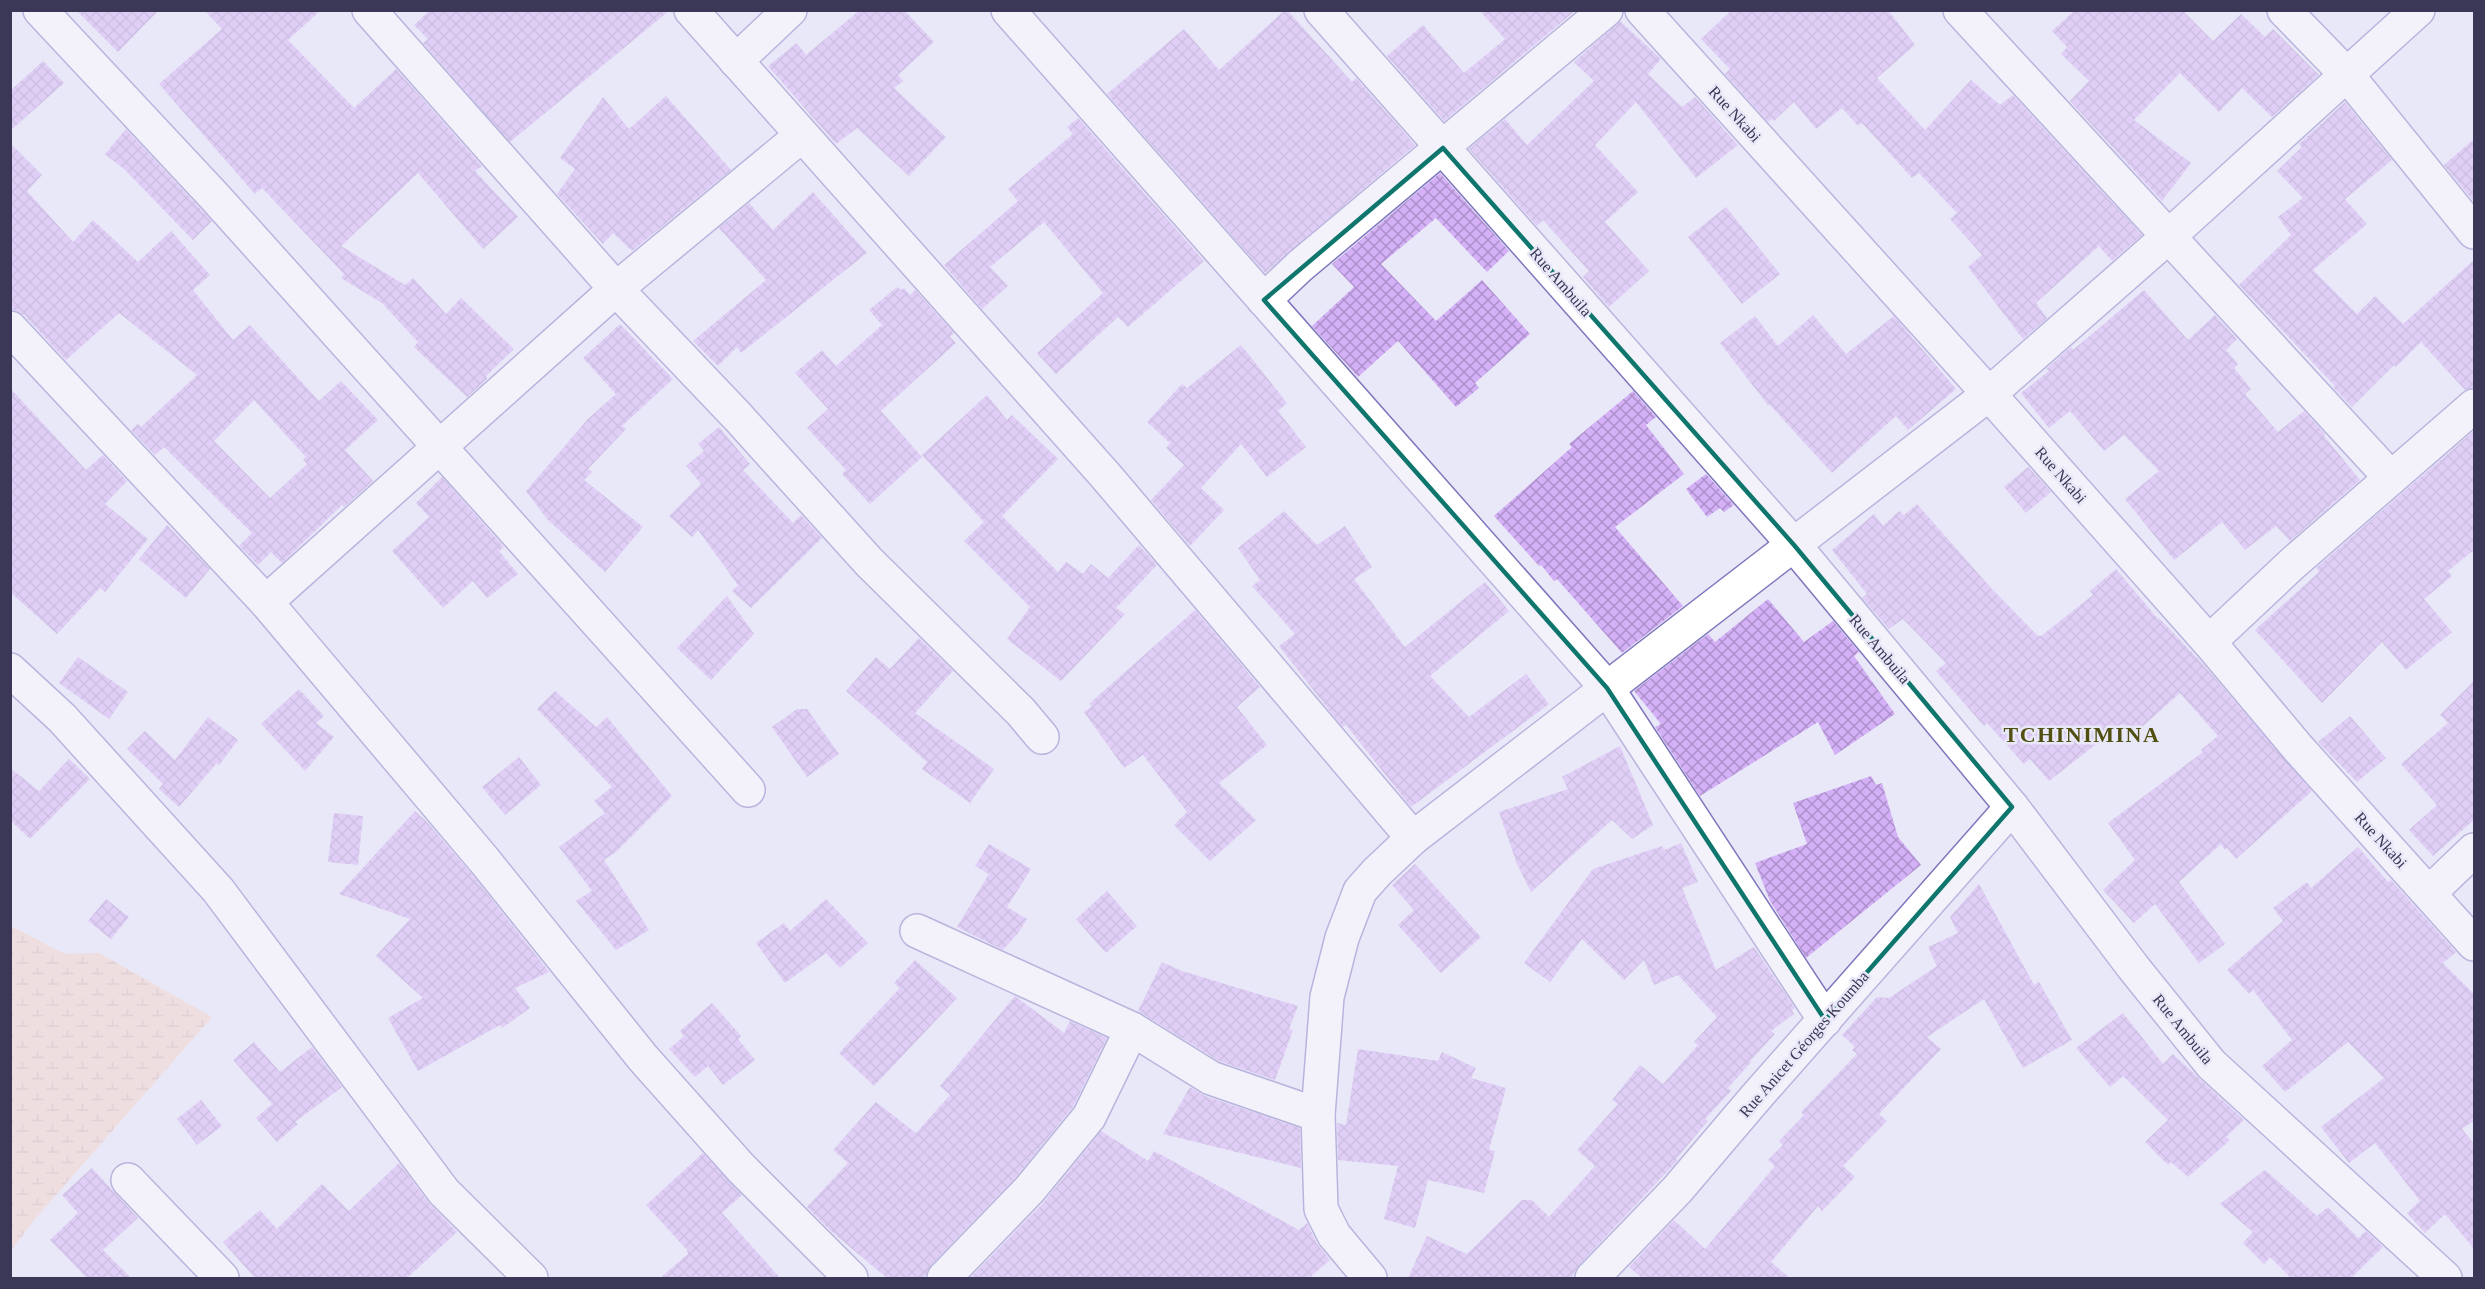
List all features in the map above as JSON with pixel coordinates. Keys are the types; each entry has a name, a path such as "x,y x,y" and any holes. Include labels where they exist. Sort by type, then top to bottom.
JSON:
{"street":[{"path":"40,10 214,196 748,790"},
{"path":"369,10 616,289 738,417 869,562 1021,712 1042,737"},
{"path":"691,10 1105,475 1413,838"},
{"path":"736,61 790,10"},
{"path":"1008,10 1607,688 1825,1020"},
{"name":"Rue Ambuila","path":"1321,10 1794,545 2012,807 2133,967 2211,1064 2445,1278"},
{"path":"1264,300 1300,266 1606,10"},
{"name":"Rue Nkabi","path":"1641,10 1989,394 2209,642 2298,748 2475,944"},
{"path":"1960,10 2391,478"},
{"path":"2284,10 2348,76 2475,232"},
{"path":"1370,1278 1334,1235 1321,1209 1318,1115 1327,998 1342,938 1360,891 1413,838 1989,394 2348,76 2418,10"},
{"path":"266,602 616,289 801,136"},
{"path":"10,328 266,602 484,860 643,1058 741,1168 818,1248 851,1278"},
{"path":"2209,642 2292,564 2475,406"},
{"path":"10,670 62,718 218,890 444,1192 531,1278"},
{"name":"Rue Anicet Géorges Koumba","path":"1592,1278 1677,1190 2012,807"},
{"path":"2429,893 2475,850"},
{"path":"917,931 1132,1029 1211,1078 1318,1115"},
{"path":"944,1278 1030,1189 1089,1117 1132,1029"},
{"path":"128,1180 222,1278"}],"highlighted area":[{"path":"1443,148 1794,545 2012,807 1825,1020 1607,688 1264,300"}],"green space":[{"path":"11,926 65,954 99,953 212,1017 35,1219 11,1251"}],"building":[{"path":"76,10 159,10 118,52"},
{"path":"204,10 321,10 288,40 354,108 396,69 482,166 475,171 518,217 483,249 418,173 341,246 405,285 413,278 446,314 461,298 514,349 467,397 414,347 418,342 382,303 341,278 344,274 262,188 255,194 159,84 222,29"},
{"path":"430,10 670,10 510,142 423,43 428,39 414,25"},
{"path":"860,10 904,10 934,42 898,75 903,81 894,88 946,137 909,176 857,128 836,144 768,66 797,43 806,55"},
{"path":"1285,10 1352,82 1356,78 1415,145 1265,273 1107,94 1184,29 1219,70"},
{"path":"1479,10 1576,10 1444,121 1387,56 1423,25 1464,73 1505,39"},
{"path":"1732,10 1888,10 1915,45 1877,78 1925,130 1971,80 2000,105 2013,95 2142,235 2112,261 2099,246 2036,303 2047,318 2023,339 1968,267 1982,255 1950,219 1957,213 1919,173 1912,178 1862,123 1858,126 1842,108 1816,129 1794,102 1774,121 1772,119 1768,122 1725,74 1730,69 1701,39"},
{"path":"2075,10 2182,10 2213,41 2241,14 2265,37 2273,29 2319,75 2272,117 2242,88 2219,112 2180,73 2134,120 2191,163 2162,201 2070,101 2089,81 2061,54 2067,47 2052,31"},
{"path":"1620,21 1661,59 1648,74 1682,107 1695,97 1738,145 1696,178 1636,102 1595,145 1638,192 1605,222 1649,271 1609,307 1583,277 1589,271 1543,220 1537,226 1469,149 1505,119 1527,145 1594,81 1574,62"},
{"path":"43,61 64,83 10,131 10,91"},
{"path":"666,96 731,170 632,251 613,233 603,244 557,194 575,169 560,158 603,97 629,129"},
{"path":"2345,102 2392,160 2345,199 2367,224 2313,270 2357,314 2375,296 2403,324 2475,259 2475,388 2465,390 2421,342 2352,407 2239,285 2291,235 2278,217 2303,198 2277,171 2302,147 2299,144"},
{"path":"1078,118 1204,261 1128,327 1118,317 1056,374 1037,353 1103,293 1044,222 990,267 1008,286 982,309 944,265 1018,201 1008,189 1073,134 1067,127"},
{"path":"126,129 212,221 193,240 125,170 105,154"},
{"path":"2475,138 2475,203 2444,165"},
{"path":"10,143 42,175 27,191 73,242 93,220 138,262 171,231 210,275 193,290 233,340 250,325 319,401 341,381 378,420 345,450 373,481 344,507 342,505 282,563 271,552 258,565 239,546 252,533 164,447 155,455 131,430 138,424 141,427 197,375 119,313 66,360 24,315 10,308","holes":["254,400 306,457 303,459 307,464 270,498 214,441"]},
{"path":"1440,173 1509,251 1487,272 1436,218 1381,264 1436,321 1482,280 1530,334 1475,383 1479,388 1456,407 1398,341 1358,377 1312,326 1354,287 1332,264"},
{"path":"813,192 867,253 741,353 737,347 718,366 693,341 766,280 719,228 749,203 773,230"},
{"path":"1726,207 1780,274 1742,304 1688,237"},
{"path":"897,287 901,290 904,288 910,295 915,290 954,333 950,337 956,343 881,411 922,457 870,504 842,474 846,470 807,428 828,409 795,373 822,350 836,366 882,325 869,310"},
{"path":"2144,290 2188,340 2215,315 2237,339 2226,350 2238,364 2234,368 2251,389 2245,394 2278,432 2304,411 2325,434 2324,436 2360,480 2290,541 2276,526 2245,550 2222,522 2174,560 2125,499 2159,471 2124,435 2104,451 2070,411 2049,428 2021,393 2049,371 2046,369 2071,347 2073,350"},
{"path":"1813,315 1846,354 1894,316 1956,389 1908,430 1896,416 1832,473 1768,405 1720,343 1755,316 1778,346"},
{"path":"620,324 673,379 622,426 626,429 588,469 592,472 584,480 643,527 605,572 547,519 526,491 588,419 616,394 583,358"},
{"path":"1241,345 1287,403 1278,411 1306,447 1267,477 1241,444 1201,488 1224,510 1190,546 1151,500 1184,465 1166,448 1170,443 1147,422 1182,384 1187,388"},
{"path":"10,388 86,470 103,455 127,481 105,504 148,539 105,592 100,588 57,634 10,592"},
{"path":"1633,391 1656,417 1646,425 1684,474 1615,527 1683,606 1622,653 1557,579 1554,581 1541,565 1539,566 1494,516 1572,447 1569,444"},
{"path":"987,395 1007,420 1012,415 1058,459 1002,516 1058,572 1066,562 1083,574 1091,564 1108,578 1139,545 1157,565 1116,608 1125,614 1061,681 1007,639 1030,607 964,541 984,522 922,455"},
{"path":"719,427 750,464 743,470 793,523 801,515 822,538 751,608 732,591 738,585 698,530 692,537 669,516 701,484 686,466 704,451 698,444"},
{"path":"2475,430 2475,549 2448,571 2452,576 2424,599 2452,632 2406,670 2382,642 2322,703 2255,630 2319,572 2316,568"},
{"path":"2028,467 2051,492 2026,513 2004,487"},
{"path":"1706,474 1734,505 1724,512 1720,508 1707,517 1686,489"},
{"path":"442,477 504,547 499,551 518,574 487,598 473,581 443,608 392,551 429,517 416,503"},
{"path":"1917,504 1990,587 2038,636 2093,595 2090,591 2116,569 2158,619 2202,663 2312,791 2236,859 2221,844 2179,882 2225,944 2199,963 2155,904 2134,923 2103,890 2135,860 2108,823 2203,752 2201,750 2218,736 2180,693 2132,736 2122,724 2049,781 2030,759 2024,764 1987,723 1984,726 1936,671 1946,663 1903,619 1889,629 1862,598 1867,594 1832,550 1874,514 1883,526 1899,511 1904,515"},
{"path":"1284,511 1317,545 1345,526 1372,567 1354,579 1405,647 1485,582 1509,611 1430,676 1469,717 1526,674 1549,704 1411,807 1346,725 1343,727 1336,719 1279,646 1295,634 1252,586 1260,580 1238,548"},
{"path":"167,525 210,569 186,598 139,559"},
{"path":"727,596 754,634 711,680 677,648"},
{"path":"1768,599 1804,642 1833,621 1859,652 1854,656 1895,714 1835,755 1818,722 1700,796 1655,727 1661,724 1634,691 1708,634 1715,642"},
{"path":"1195,610 1260,687 1237,707 1267,745 1219,783 1256,820 1210,861 1174,825 1187,812 1143,755 1124,768 1084,712 1092,706 1089,704"},
{"path":"919,638 953,671 915,713 994,769 970,803 922,769 927,762 846,691 876,657 890,669"},
{"path":"78,657 128,692 109,719 59,683"},
{"path":"2475,680 2475,819 2433,856 2409,830 2437,805 2401,764 2448,723 2440,715"},
{"path":"299,689 324,716 316,723 334,737 305,771 261,724"},
{"path":"555,691 596,727 607,717 672,796 616,852 604,860 649,930 616,950 576,901 592,891 559,847 605,813 594,801 612,787 537,709"},
{"path":"797,709 807,709 839,754 807,777 772,727"},
{"path":"2350,716 2386,758 2357,782 2318,742"},
{"path":"208,717 238,740 219,765 217,763 179,807 159,789 163,784 127,749 145,731 175,760"},
{"path":"1620,746 1653,825 1632,839 1612,820 1531,892 1517,864 1499,812 1568,789 1562,777"},
{"path":"519,757 541,785 505,815 482,787"},
{"path":"69,759 90,779 30,839 10,820 10,768 39,791"},
{"path":"1871,776 1876,785 1882,783 1898,837 1921,865 1806,958 1770,901 1755,863 1807,844 1793,803"},
{"path":"415,811 470,872 549,972 515,988 530,1008 502,1028 500,1025 418,1071 388,1018 423,998 376,956 410,919 339,894"},
{"path":"334,813 363,816 358,865 328,862"},
{"path":"1681,843 1698,882 1682,888 1716,970 1754,947 1795,1008 1792,1010 1794,1014 1771,1031 1775,1034 1728,1088 1731,1091 1705,1119 1708,1121 1676,1159 1677,1161 1579,1265 1571,1278 1408,1278 1427,1236 1467,1254 1522,1200 1532,1200 1549,1217 1595,1166 1577,1150 1618,1104 1612,1100 1640,1065 1663,1084 1698,1045 1694,1042 1717,1017 1678,975 1654,985 1644,960 1624,980 1582,939 1550,982 1524,963 1593,869 1662,846 1664,850"},
{"path":"989,844 1031,869 1007,907 1027,919 1003,950 957,927 989,874 975,866"},
{"path":"2358,847 2388,882 2391,880 2456,952 2443,963 2475,995 2475,1120 2462,1129 2475,1145 2475,1250 2445,1214 2425,1233 2407,1213 2420,1201 2375,1143 2349,1163 2321,1127 2384,1078 2348,1042 2285,1092 2262,1066 2292,1040 2253,990 2249,994 2227,970 2283,921 2273,908 2307,882 2311,888"},
{"path":"1415,864 1481,937 1441,973 1398,925 1414,910 1392,885"},
{"path":"1979,884 2034,985 2039,982 2072,1040 2023,1068 1984,999 1927,1037 1941,1049 1879,1114 1887,1121 1843,1166 1855,1177 1822,1211 1818,1206 1771,1262 1790,1278 1642,1278 1629,1267 1674,1220 1705,1249 1775,1166 1768,1160 1783,1145 1779,1141 1804,1115 1801,1112 1857,1054 1852,1050 1855,1047 1842,1035 1877,997 1889,998 1937,966 1928,947 1958,933 1950,917"},
{"path":"1107,891 1137,926 1106,953 1076,919"},
{"path":"106,899 129,917 111,939 88,921"},
{"path":"826,899 868,943 840,968 826,953 785,983 756,943 784,923 790,931"},
{"path":"915,960 957,998 874,1086 839,1053 900,988 894,983"},
{"path":"1162,962 1182,971 1298,1006 1289,1029 1293,1030 1275,1080 1219,1061 1138,1011"},
{"path":"1015,996 1064,1033 1070,1021 1107,1038 1073,1107 1016,1177 931,1265 924,1278 887,1278 832,1232 807,1207 848,1163 833,1150 876,1102 916,1133 950,1095 940,1086"},
{"path":"712,1003 741,1036 738,1039 755,1060 723,1085 708,1066 695,1077 669,1049 684,1036 680,1031"},
{"path":"2123,1013 2163,1064 2173,1054 2244,1120 2226,1137 2230,1140 2188,1177 2171,1162 2168,1165 2145,1142 2168,1120 2123,1076 2110,1087 2076,1048"},
{"path":"254,1042 280,1072 312,1047 342,1087 295,1122 298,1124 277,1142 256,1118 272,1104 233,1060"},
{"path":"1358,1049 1438,1061 1442,1052 1476,1068 1471,1078 1506,1088 1489,1150 1495,1151 1484,1193 1428,1180 1415,1228 1384,1219 1398,1166 1338,1160 1337,1123 1346,1125"},
{"path":"1190,1087 1205,1096 1300,1128 1301,1168 1163,1134"},
{"path":"201,1100 222,1126 197,1145 177,1119"},
{"path":"1101,1131 1148,1161 1154,1151 1299,1230 1307,1223 1317,1244 1330,1260 1309,1278 970,1278 1044,1202"},
{"path":"703,1153 742,1195 722,1213 780,1278 660,1278 688,1254 687,1250 646,1205"},
{"path":"399,1163 429,1203 457,1232 407,1278 255,1278 223,1242 260,1210 277,1229 322,1184 349,1211"},
{"path":"92,1168 138,1218 103,1250 131,1278 87,1278 50,1240 78,1213 62,1195"},
{"path":"2265,1170 2317,1216 2328,1207 2358,1238 2366,1231 2383,1247 2351,1278 2291,1278 2270,1257 2264,1264 2243,1243 2253,1232 2220,1204"}],"district":[{"name":"TCHINIMINA","path":"2082,734"}]}
